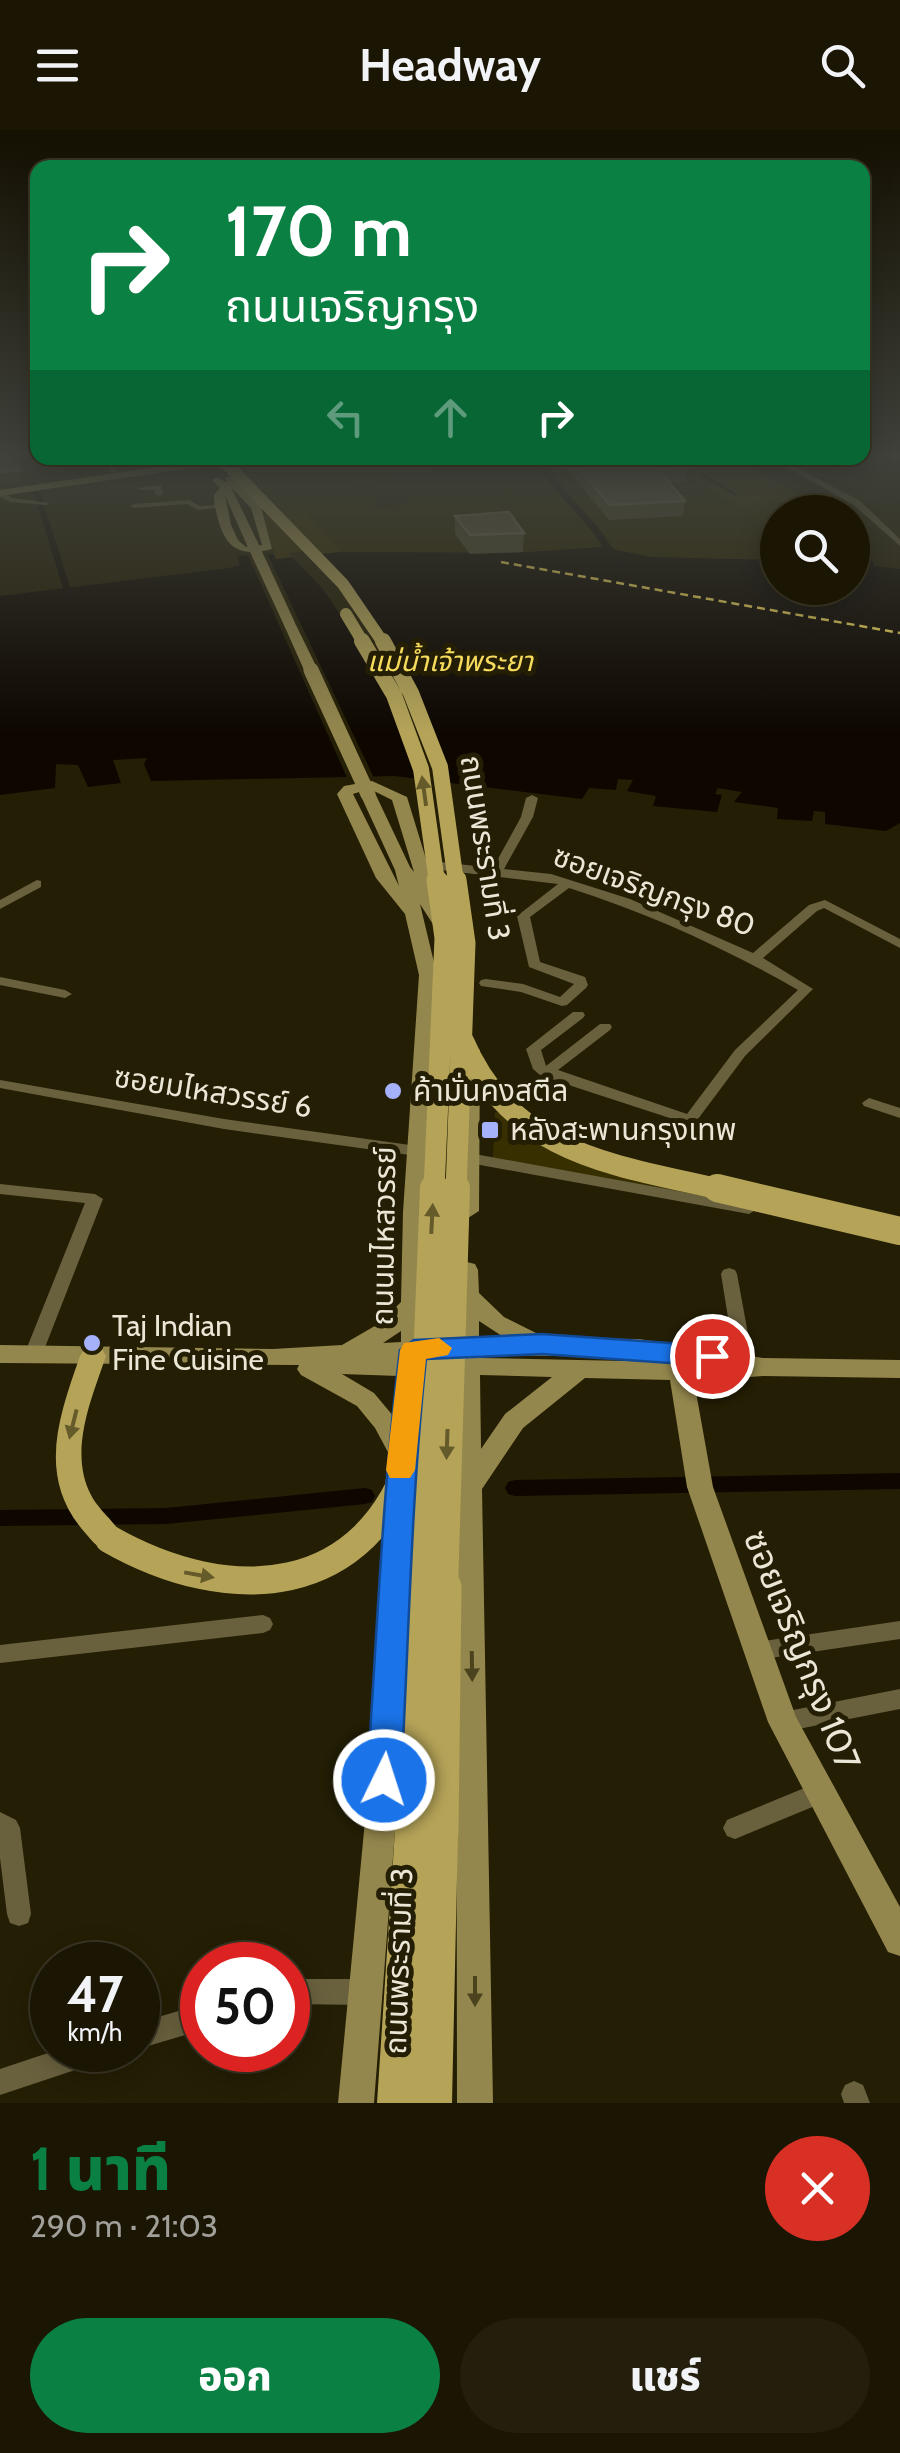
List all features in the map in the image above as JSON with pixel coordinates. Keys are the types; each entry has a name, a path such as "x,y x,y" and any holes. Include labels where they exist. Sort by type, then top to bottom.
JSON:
{"main road":[{"name":"ถนนมไหสวรรย์","path":"255,550 403,870 457,964 470,1027 466,1295 469,1356"},
{"name":"ถนนพระรามที่ 3","path":"292,550 328,587 361,634 394,695 421,769 446,938 423,1422 432,2103"},
{"name":"ถนนพระรามที่ 3","path":"309,550 343,584 377,630 411,693 440,768 465,943 426,1831 397,2103"},
{"path":"372,785 394,792 423,864 423,910 384,878 345,794 349,789 372,785"},
{"name":"ถนนมไหสวรรย์","path":"413,1359 417,1151 428,973 423,910"},
{"path":"460,1032 474,1066 494,1097 526,1127 554,1144 616,1165 900,1231"},
{"path":"466,1295 508,1332 542,1344"},
{"path":"345,1352 388,1329 414,1304"},
{"path":"0,1354 413,1359 469,1356 542,1344 657,1350 753,1364 900,1370"},
{"path":"283,1360 345,1352 413,1359"},
{"path":"92,1356 67,1448 71,1494 109,1539 165,1568 233,1580 309,1569 351,1551 388,1514 423,1422"},
{"path":"469,1356 582,1368 680,1372 753,1364"},
{"path":"469,1356 476,2103"},
{"name":"ถนนพระรามที่ 3","path":"356,2103 398,1559 397,1494 413,1359"},
{"path":"283,1360 368,1398 384,1417 402,1455"},
{"path":"469,1487 514,1421 582,1368"},
{"name":"ซอยเจริญกรุง 107","path":"680,1372 698,1480 783,1722 900,1940"},
{"path":"398,1559 416,1532 433,1527 458,1539 470,1569"}],"street":[{"path":"498,870 527,818 532,798"},
{"name":"ซอยเจริญกรุง 80","path":"423,864 498,870 566,884 640,908 754,959 813,908 824,904 900,944"},
{"path":"0,904 37,884"},
{"path":"486,984 569,999 582,982 534,964 523,916 566,884"},
{"path":"578,1015 533,1049 537,1066 690,1120 738,1056 806,989 754,959"},
{"path":"0,981 65,994"},
{"path":"546,1072 605,1027"},
{"name":"ซอยมไหสวรรย์ 6","path":"0,1084 224,1124 417,1151"},
{"path":"869,1102 900,1113"},
{"path":"469,1158 900,1241"},
{"path":"0,1188 95,1199 33,1354"},
{"path":"805,1220 810,1211 830,1204 900,1218"},
{"path":"729,1274 753,1364"},
{"path":"0,1654 263,1624"},
{"path":"756,1652 900,1630"},
{"path":"783,1722 900,1699"},
{"path":"735,1828 819,1794"},
{"path":"0,1823 8,1828 19,1914"},
{"path":"310,1992 365,1992"},
{"path":"0,2082 30,2072"}],"shaded area":[{"path":"273,550 340,552 276,560"},
{"path":"338,550 760,550 760,560 650,557 620,552"},
{"path":"495,1112 526,1118 537,1130 802,1215 493,1158"}],"water":[{"name":"แม่น้ำเจ้าพระยา","path":"617,550 650,557 760,560 760,605 870,605 870,558 874,566 900,569 900,823 886,831 825,824 825,812 814,811 812,821 777,819 778,808 734,802 742,792 718,788 715,794 722,795 717,812 653,806 656,796 627,791 633,780 618,779 616,790 589,788 582,799 394,776 151,781 144,764 147,758 113,760 121,783 88,787 78,765 56,764 55,788 0,795 0,596 230,568 239,565 238,556 273,554 276,559 340,552"}],"pier":[{"path":"266,550 375,780 349,782 246,551"},
{"path":"315,550 350,586 448,786 417,783 388,697 353,634 323,589 288,553"}],"waterway":[{"path":"55,550 72,601"},
{"path":"610,550 620,565"},
{"path":"515,1488 900,1481"},
{"path":"0,1518 166,1516 365,1496"}],"ferry route":[{"path":"501,562 900,633"}],"slow traffic":[{"path":"400,1470 414,1350 439,1348"}],"place":[{"name":"ค้ามั่นคงสตีล","path":"393,1091"},
{"name":"หลังสะพานกรุงเทพ","path":"490,1130"},
{"name":"Taj Indian Fine Cuisine","path":"92,1343"}],"route":[{"path":"384,1780 398,1559 397,1494 414,1350 542,1344 712,1356"}]}
